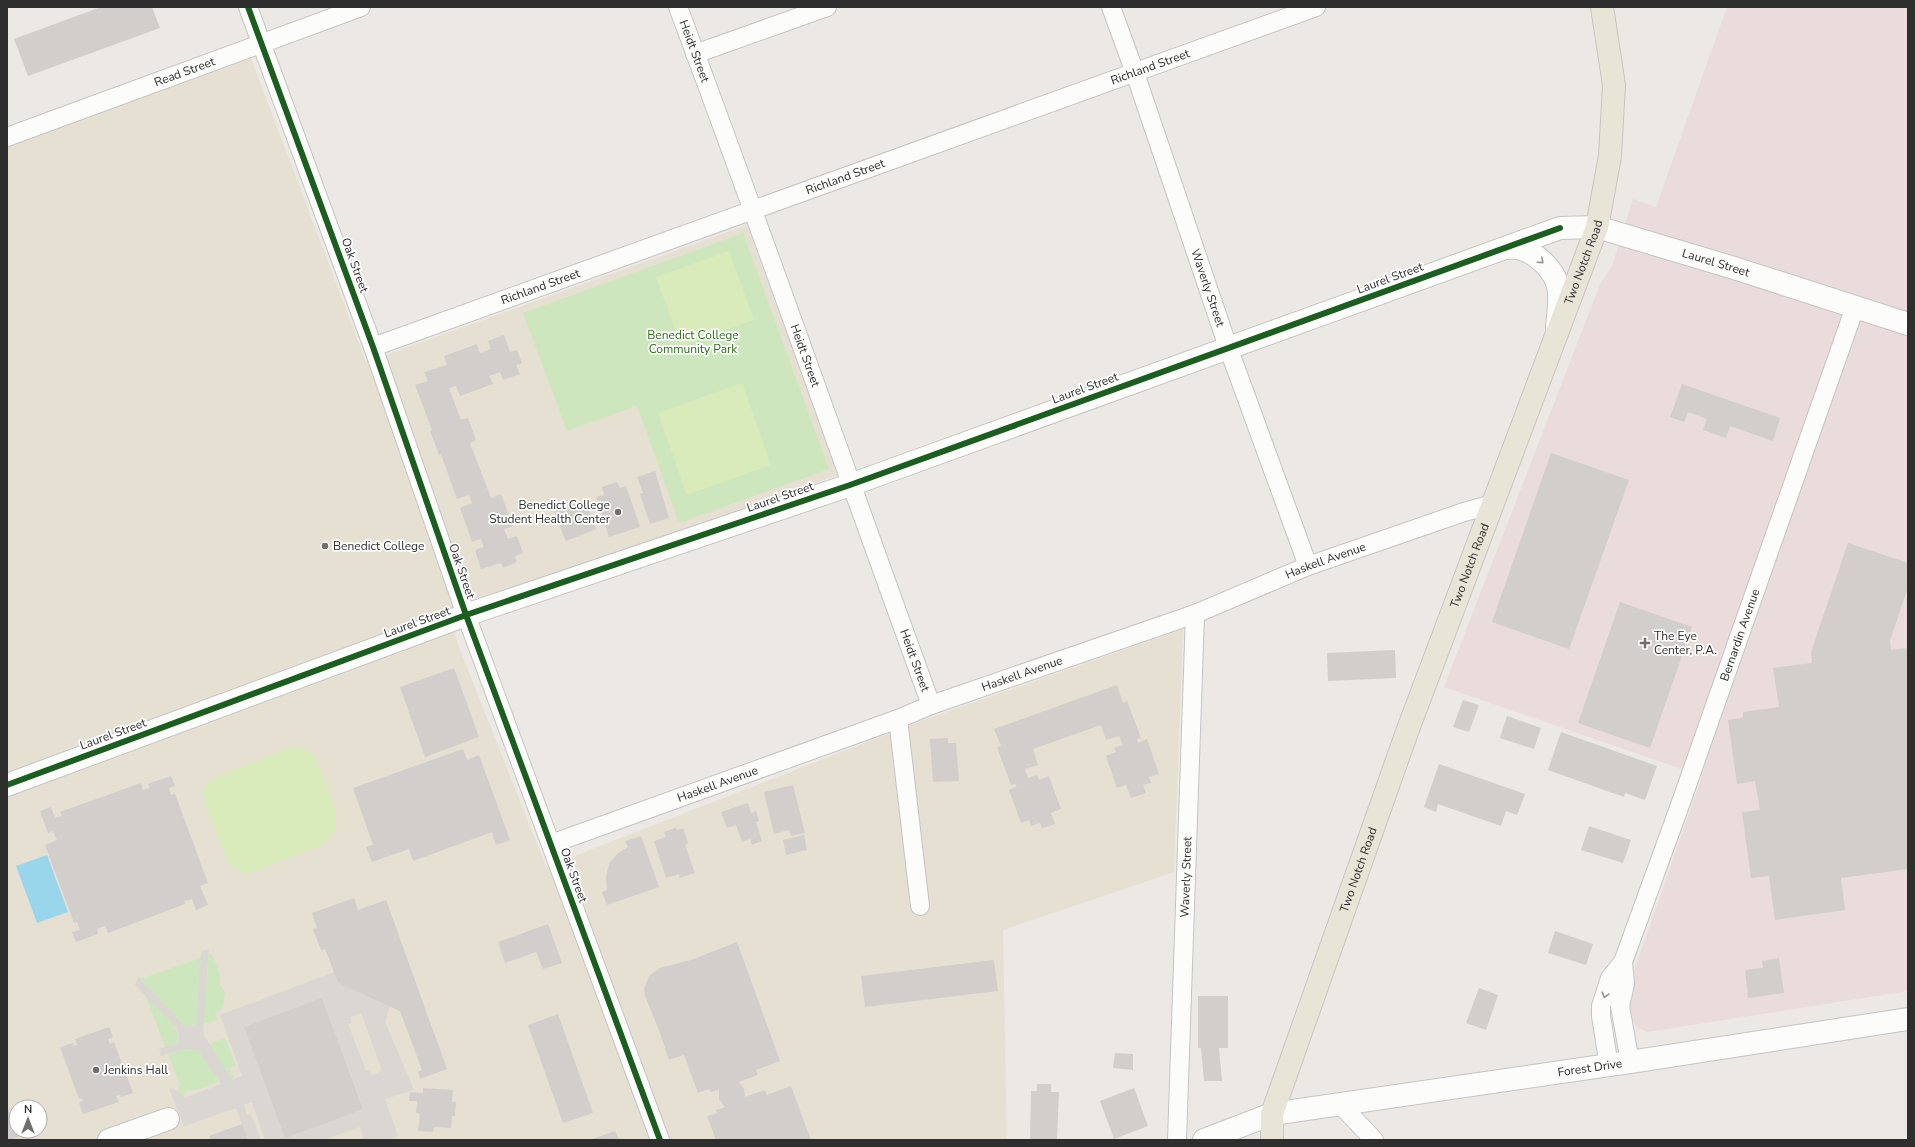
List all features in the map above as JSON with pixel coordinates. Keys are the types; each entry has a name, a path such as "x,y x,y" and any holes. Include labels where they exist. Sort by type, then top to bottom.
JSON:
{"main road":[{"name":"Two Notch Road","path":"1272,1140 1272,1114 1404,739 1597,227 1610,156 1614,85 1602,7"}],"street":[{"name":"Oak Street","path":"248,7 374,347 466,615 660,1140"},
{"name":"Read Street","path":"7,136 361,7"},
{"name":"Heidt Street","path":"678,7 754,210 850,485 931,705"},
{"path":"695,54 827,7"},
{"name":"Waverly Street","path":"1111,7 1135,73 1228,347 1308,566"},
{"name":"Richland Street","path":"374,347 1316,7"},
{"name":"Laurel Street","path":"7,784 466,615 850,485 1560,228 1597,227 1908,324"},
{"path":"1506,248 1521,248 1538,258 1552,273 1558,285 1559,297 1556,336"},
{"name":"Bernardin Avenue","path":"1608,1066 1601,1006 1610,978 1623,962 1680,805 1855,307"},
{"name":"Haskell Avenue","path":"551,844 898,719 931,705 1195,614 1308,566 1464,512 1493,504"},
{"name":"Waverly Street","path":"1177,1140 1195,614"},
{"path":"898,719 920,906"},
{"name":"Bernardin Avenue","path":"1623,962 1625,984 1620,1006 1630,1062"},
{"name":"Forest Drive","path":"1204,1140 1272,1114 1608,1066 1908,1019"},
{"path":"1340,1104 1374,1140"},
{"path":"109,1140 168,1119"}],"shaded area":[{"path":"1727,7 1908,7 1908,991 1647,1032 1637,1027 1631,1017 1626,994 1702,776 1444,687 1601,282 1612,266 1633,199 1656,207"},
{"name":"Benedict College","path":"250,56 366,362 747,225 838,475 450,617 459,647 546,867 921,721 1183,629 1174,872 1003,930 1007,1140 7,1140 7,146"},
{"path":"209,949 203,1028 204,1035 232,1080 242,1076 220,1015 334,972 338,983 390,1006 385,1022 414,1090 385,1099 398,1136 388,1140 364,1140 360,1127 324,1140 265,1140 252,1102 244,1105 247,1115 251,1114 261,1140 248,1140 236,1108 184,1126 169,1089 173,1088 185,1098 221,1084 198,1050 182,1049 161,1056 159,1049 178,1043 179,1035 176,1027 135,985 138,977 184,1025 189,1027 196,1026 201,951","holes":["322,998 363,1108 285,1137 244,1027","361,1013 382,1070 372,1076 369,1070 366,1071 348,1024 352,1023 350,1017"]}],"green space":[{"name":"Benedict College Community Park","path":"743,233 829,469 679,523 637,406 567,431 523,313"},
{"path":"729,251 754,320 681,346 656,277"},
{"path":"742,383 771,465 687,495 658,413"},
{"path":"292,747 304,749 314,755 335,806 335,831 329,839 320,846 251,873 240,871 227,861 205,803 202,791 211,779"},
{"path":"209,953 213,956 219,972 220,984 225,992 223,1007 215,1013 218,1020 203,1024"},
{"path":"201,958 196,1026 189,1027 184,1025 138,977 143,978"},
{"path":"146,996 163,1011 173,1023 178,1036 178,1043 165,1047"},
{"path":"225,1038 236,1066 230,1068 234,1079 231,1080 209,1044"},
{"path":"182,1049 198,1050 219,1081 197,1090 187,1091 184,1097 177,1091 180,1085 168,1054"}],"water":[{"path":"47,855 68,912 37,923 16,866"}],"building":[{"path":"101,7 152,7 160,28 28,76 14,39"},
{"path":"504,335 510,352 517,350 522,363 516,365 520,374 503,380 500,372 489,376 493,384 460,396 456,386 449,388 461,420 468,418 476,440 470,443 491,498 501,494 513,526 504,529 508,539 517,536 523,553 515,556 517,562 503,568 501,563 481,569 475,550 484,547 481,539 472,542 460,508 472,503 469,495 457,499 441,454 439,455 430,431 432,430 415,385 428,381 424,372 447,365 444,356 477,344 480,353 491,349 488,341"},
{"path":"1682,384 1780,418 1773,441 1730,426 1726,438 1703,430 1707,419 1688,412 1684,422 1670,417"},
{"path":"1551,453 1629,480 1569,649 1492,622"},
{"path":"655,471 669,518 650,524 640,494 643,493 637,477"},
{"name":"Benedict College Student Health Center","path":"617,482 620,488 626,486 640,527 609,537 596,497 604,495 602,487"},
{"path":"585,500 596,529 566,541 554,512"},
{"path":"1848,543 1908,563 1908,587 1890,641 1891,650 1908,648 1908,869 1841,878 1845,910 1775,920 1769,876 1751,878 1742,812 1760,810 1755,781 1737,784 1728,720 1743,718 1743,712 1779,707 1773,668 1812,663 1811,652"},
{"path":"1620,602 1692,627 1650,748 1578,723"},
{"path":"1395,650 1396,678 1328,681 1327,653"},
{"path":"454,668 479,737 425,757 400,687"},
{"path":"1117,685 1123,703 1127,701 1141,738 1137,739 1138,743 1147,739 1159,774 1149,777 1151,783 1143,785 1146,793 1131,798 1126,785 1117,788 1106,756 1116,752 1114,748 1123,745 1119,736 1106,740 1101,725 1033,749 1038,765 1025,769 1028,778 1037,775 1039,780 1049,776 1061,809 1051,813 1055,824 1042,828 1040,823 1031,826 1029,820 1021,823 1009,790 1017,787 1015,784 1011,785 997,747 1001,746 994,729"},
{"path":"1463,700 1479,705 1469,732 1453,727"},
{"path":"1507,716 1541,728 1534,749 1500,738"},
{"path":"1561,732 1657,766 1645,800 1625,793 1624,797 1548,770"},
{"path":"948,738 948,743 956,743 959,781 933,782 930,739"},
{"path":"463,749 467,760 479,755 510,840 496,845 492,832 413,861 409,849 372,862 366,847 373,845 353,788"},
{"path":"1439,764 1525,794 1517,815 1506,811 1501,826 1438,804 1436,812 1424,807"},
{"path":"171,776 175,786 169,788 171,795 175,794 208,883 200,886 208,905 196,910 192,899 184,901 185,904 108,933 105,926 97,929 98,934 76,942 72,932 80,930 77,922 74,923 45,845 57,840 53,831 48,833 40,811 51,807 55,818 62,816 60,812 141,783 143,790 150,788 148,784"},
{"path":"793,785 805,833 791,836 789,830 774,834 764,792"},
{"path":"748,803 751,813 756,811 759,821 756,822 762,841 752,845 750,839 742,842 736,825 727,828 721,812"},
{"path":"1589,826 1631,840 1623,863 1581,850"},
{"path":"676,828 677,830 683,828 688,843 685,845 695,873 680,878 679,874 666,878 654,841 666,837 664,832"},
{"path":"804,835 807,850 786,855 783,840"},
{"path":"641,836 659,887 607,905 602,892 607,890 606,877 609,864 617,854 628,847 625,841"},
{"path":"354,898 358,910 386,900 447,1069 420,1079 418,1072 422,1070 400,1011 338,983 325,949 321,950 313,929 317,928 312,913"},
{"path":"548,924 562,963 543,969 536,952 505,963 498,942"},
{"path":"1555,931 1593,944 1586,965 1548,953"},
{"path":"737,942 780,1061 756,1070 758,1075 739,1082 744,1089 745,1097 765,1090 767,1095 791,1086 811,1140 716,1140 707,1116 717,1113 716,1110 725,1107 719,1099 719,1089 711,1092 709,1089 698,1093 684,1055 669,1060 645,996 644,989 649,976 660,968 691,960"},
{"path":"1779,958 1784,993 1748,998 1745,970 1763,968 1762,961"},
{"path":"994,960 998,991 865,1007 861,976"},
{"path":"1479,988 1498,995 1486,1030 1466,1023"},
{"path":"1198,996 1228,996 1228,1048 1219,1048 1222,1081 1204,1081 1201,1048 1198,1048"},
{"path":"322,998 363,1109 285,1138 244,1027"},
{"path":"558,1014 593,1113 563,1123 528,1025"},
{"name":"Jenkins Hall","path":"109,1027 113,1037 108,1039 110,1044 114,1042 133,1093 121,1097 120,1095 116,1096 119,1102 83,1114 79,1103 83,1101 82,1098 79,1099 60,1047 73,1043 74,1046 77,1045 75,1039"},
{"path":"1115,1053 1133,1054 1133,1070 1113,1068"},
{"path":"1037,1084 1051,1084 1051,1092 1059,1092 1057,1140 1030,1140 1031,1091 1037,1091"},
{"path":"423,1088 453,1090 452,1102 456,1102 455,1116 452,1116 451,1128 434,1127 433,1132 418,1131 420,1114 416,1113 417,1101 409,1101 410,1092 423,1093"},
{"path":"1134,1088 1148,1126 1114,1139 1100,1101"},
{"path":"7,1106 8,1139 13,1139 7,1140"},
{"path":"242,1124 248,1140 211,1140 209,1136"},
{"path":"615,1131 619,1140 590,1140"}],"cycle path":[{"path":"248,7 373,347 466,615 660,1140"},
{"path":"7,785 466,615 850,485 1560,228"}],"place":[{"name":"Benedict College Student Health Center","path":"618,512"},
{"name":"Benedict College","path":"325,546"},
{"name":"The Eye Center, P.A.","path":"1645,643"},
{"name":"Jenkins Hall","path":"96,1070"}]}
